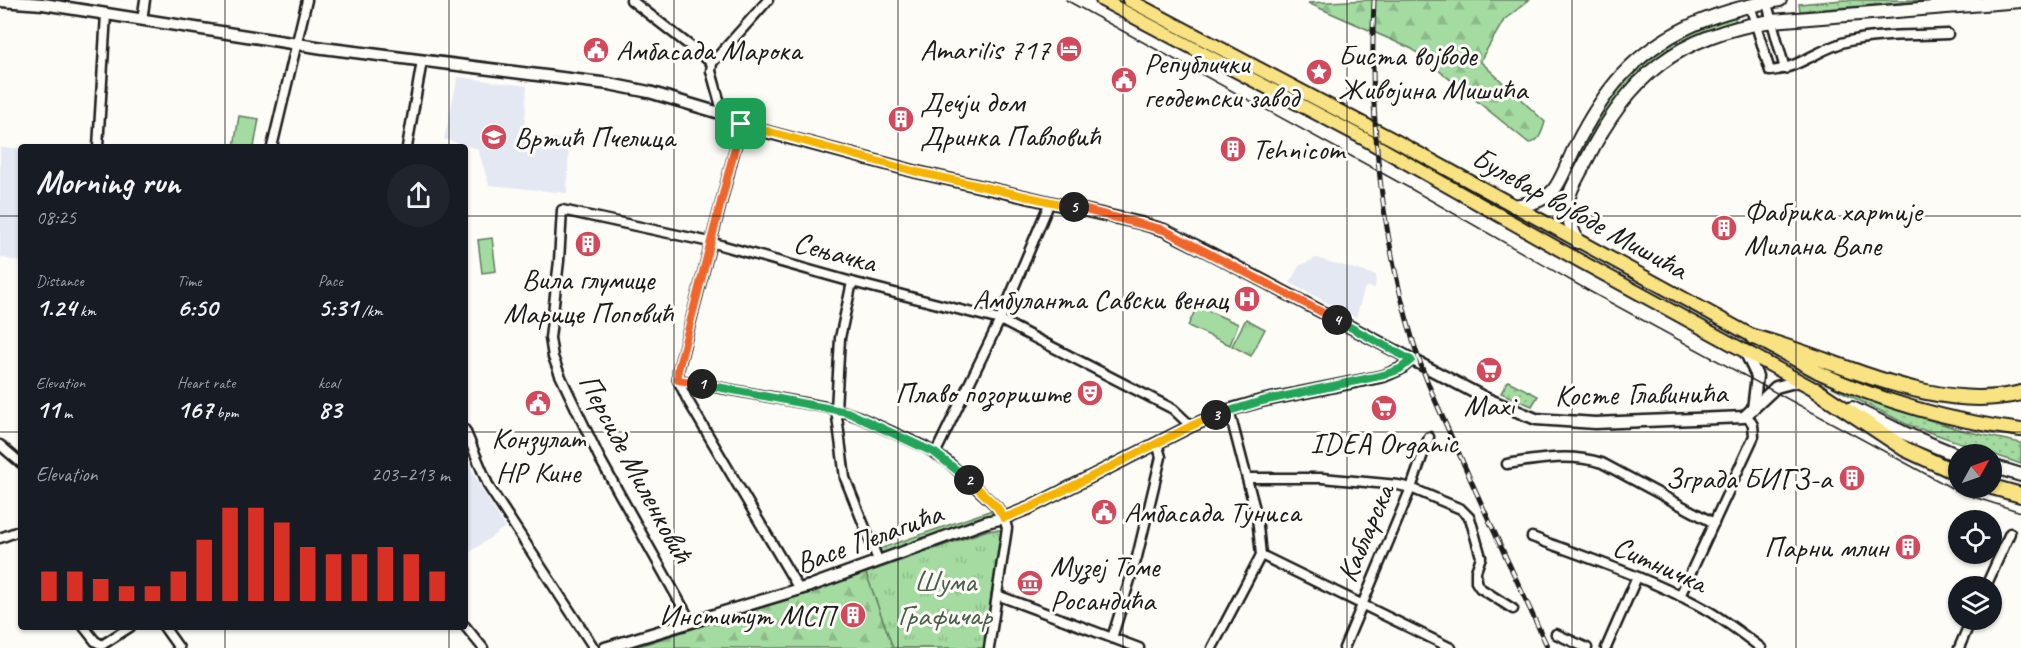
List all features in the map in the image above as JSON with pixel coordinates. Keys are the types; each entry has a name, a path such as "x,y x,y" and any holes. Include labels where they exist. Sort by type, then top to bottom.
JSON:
{"highway":[{"path":"1753,337 1898,384 1949,395 1998,397 2021,393"},
{"path":"1816,390 1905,448 1948,469"},
{"path":"2002,490 2021,495"}],"main road":[{"name":"Булевар војводе Мишића","path":"1102,0 1361,137 1799,381 1904,434 1948,452"},
{"name":"Булевар војводе Мишића","path":"1129,0 1818,372 1883,399 1963,422 2021,430"},
{"path":"1514,206 1534,202 1552,191 1600,103 1624,74 1649,51 1699,21 1750,5 1780,0"},
{"path":"1578,242 1566,214 1568,198 1596,139 1623,99 1645,76 1681,50 1714,35 1772,21 2021,1"},
{"path":"2002,469 2021,475"}],"street":[{"name":"Косте Главинића","path":"0,0 43,4 296,44 609,84 649,92 723,114 741,124 917,172 1112,215 1164,230 1485,398 1526,415 1546,420 1595,423 1737,418 1750,412 1776,387 1799,381"},
{"path":"142,20 145,0"},
{"path":"273,144 307,0"},
{"path":"631,0 712,63"},
{"path":"723,114 711,71 712,63 768,0"},
{"path":"1766,1 1785,69"},
{"path":"1750,5 1770,71 1785,69 1848,41 1948,34"},
{"path":"99,144 106,14"},
{"path":"408,144 422,61"},
{"path":"741,124 678,370 678,380 799,589"},
{"path":"935,453 1000,320 1050,202"},
{"name":"Сењачка","path":"551,332 562,210 710,242 1000,320 1173,409 1191,426"},
{"path":"852,282 840,338 836,409 845,478 878,560"},
{"name":"Персиде Миленковић","path":"551,332 550,344 554,357 586,430 691,622"},
{"name":"Косте Главинића","path":"1745,351 1757,376 1750,412"},
{"name":"Васе Пелагића","path":"605,648 799,589 986,522 1004,518 1029,508 1191,426 1228,410 1384,375 1400,369 1411,360"},
{"path":"678,380 836,409 859,417 935,453 963,476 997,507 1004,518 1006,536 989,648"},
{"path":"1212,648 1261,555 1257,517 1228,410"},
{"path":"1680,596 1754,436 1750,412"},
{"path":"468,437 489,487 594,648"},
{"name":"Кабларска","path":"1344,648 1411,488 1429,437"},
{"path":"1112,638 1137,557 1161,457 1157,443"},
{"path":"0,445 18,461"},
{"path":"1507,464 1563,457 1592,460 1714,523"},
{"path":"1248,478 1322,477 1383,483 1411,488 1461,509 1470,518 1481,557 1476,571 1476,582 1480,588 1513,609"},
{"path":"0,538 18,533"},
{"path":"1991,576 2010,533"},
{"name":"Ситничка","path":"1532,537 1680,596 1720,619 1761,648"},
{"path":"1261,555 1451,648"},
{"path":"1606,648 1637,577"},
{"path":"997,595 1139,648"},
{"path":"86,630 95,641 102,645 125,630"},
{"path":"166,630 179,648"},
{"path":"468,630 483,648"},
{"path":"1959,648 1967,630"},
{"path":"1556,634 1587,648"}],"shaded area":[{"name":"Вртић Пчелица","path":"458,77 527,86 524,135 569,140 567,193 489,185 478,149 468,146 468,144 444,139"},
{"path":"0,148 18,148 18,261 0,257"},
{"path":"1316,258 1376,275 1375,288 1365,287 1356,318 1290,283 1299,266"},
{"path":"468,462 482,490 505,527 468,554"}],"green space":[{"path":"1369,0 1529,0 1504,20 1480,61 1545,122 1538,138 1529,143 1412,49 1308,3"},
{"path":"1843,0 1933,0 1800,11 1799,4"},
{"path":"1733,14 1736,21 1695,36 1641,73 1624,91 1604,119 1570,183 1565,179 1601,114 1630,75 1647,58 1690,31"},
{"path":"239,116 259,119 255,144 234,144"},
{"path":"492,238 496,271 482,273 478,240"},
{"path":"1197,306 1238,324 1230,345 1188,326"},
{"path":"1246,319 1265,329 1251,356 1232,346"},
{"path":"1803,372 1893,409 1965,431 2021,443 2021,464 2002,457 2002,444 1964,444 1906,424"},
{"path":"1508,381 1538,396 1532,406 1501,393"},
{"path":"992,510 992,514 982,521 884,555 879,549"},
{"name":"Шума Графичар","path":"988,530 986,648 633,648 866,573"},
{"path":"988,530 1003,530 986,648 893,648 866,573"}],"tram line":[{"path":"1066,0 1411,189 1589,291 1961,493 2021,512"}],"railway":[{"path":"1374,0 1373,86 1379,172 1392,257 1413,341 1435,400 1548,648"}],"place":[{"name":"Amarilis 717","path":"1069,49"},
{"name":"Амбасада Марока","path":"596,50"},
{"name":"Биста војводе Живојина Мишића","path":"1319,72"},
{"name":"Републички геодетски завод","path":"1124,80"},
{"name":"Дечји дом Дринка Павловић","path":"901,119"},
{"name":"Вртић Пчелица","path":"494,137"},
{"name":"Tehnicom","path":"1233,149"},
{"name":"Фабрика хартије Милана Вапе","path":"1724,228"},
{"name":"Вила глумице Марице Поповић","path":"588,244"},
{"name":"Амбуланта Савски венац","path":"1247,299"},
{"name":"Maxi","path":"1489,370"},
{"name":"Плаво позориште","path":"1090,393"},
{"name":"Конзулат НР Кине","path":"538,403"},
{"name":"IDEA Organic","path":"1384,408"},
{"name":"Зграда БИГЗ-а","path":"1852,478"},
{"name":"Амбасада Туниса","path":"1104,512"},
{"name":"Парни млин","path":"1908,547"},
{"name":"Музеј Томе Росандића","path":"1030,583"},
{"name":"Институт МСП","path":"853,615"}],"route":[{"path":"741,124 917,172 1094,211 1159,228 1411,360 1400,369 1384,375 1228,410 1191,426 1029,508 1004,518 997,507 947,461 924,447 859,417 836,409 678,380 678,370 741,124"}]}
